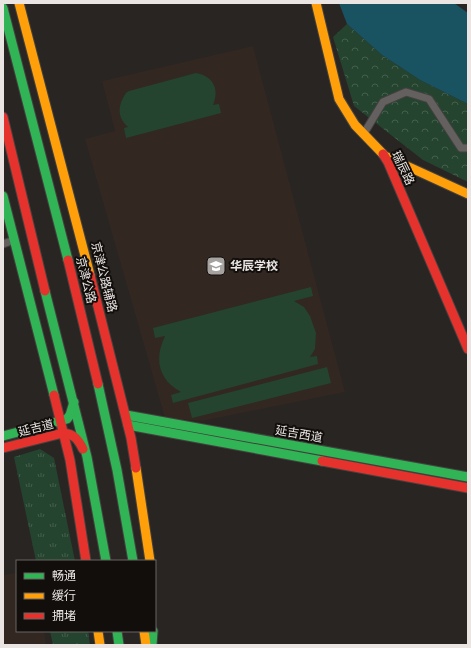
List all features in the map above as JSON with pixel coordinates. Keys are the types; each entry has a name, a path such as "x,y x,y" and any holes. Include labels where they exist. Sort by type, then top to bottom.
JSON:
{"main road":[{"path":"9,3 12,39"},
{"name":"京津公路辅路","path":"19,3 126,415 150,560"},
{"name":"瑞辰路","path":"316,3 337,93 341,104 352,122 389,157 395,177 468,349"},
{"name":"瑞辰路","path":"320,3 344,101 351,114 382,145 389,157 468,335"},
{"name":"京津公路","path":"3,8 95,366 113,452 133,560"},
{"path":"3,117 74,402 106,560"},
{"path":"389,157 468,194"},
{"path":"3,196 70,460 86,560"},
{"name":"延吉道","path":"3,436 67,419 70,415 74,402"},
{"name":"延吉西道","path":"126,415 468,477"},
{"name":"延吉西道","path":"128,425 468,488"},
{"name":"延吉道","path":"3,448 63,433 75,436 86,457"},
{"path":"98,632 100,645"},
{"path":"117,632 119,645"},
{"path":"144,632 146,645"},
{"path":"152,645 153,632"}],"street":[{"path":"366,130 383,102 406,92 429,99 461,148 468,148"},
{"path":"3,244 14,240"}],"shaded area":[{"name":"华辰学校","path":"253,46 345,392 202,421 165,418 85,139 115,131 102,81"},
{"path":"16,573 16,632 44,632 46,645 3,645 3,575"}],"green space":[{"path":"347,24 382,55 420,80 468,104 468,182 423,160 354,106 333,37"},
{"path":"196,73 207,77 214,84 216,94 213,105 219,104 221,113 126,138 124,128 128,127 121,117 120,106 123,98 129,91"},
{"path":"311,287 313,296 294,301 304,307 310,316 316,333 315,349 310,357 317,356 318,364 173,403 171,395 181,392 173,387 163,375 159,360 165,336 155,338 153,328"},
{"path":"327,367 331,383 192,418 188,403"},
{"path":"40,449 54,458 75,560 36,560 14,457"},
{"path":"50,632 88,632 90,645 53,645"}],"water":[{"path":"339,3 454,3 468,13 468,104 420,80 382,55 347,24"}],"traffic: fast":[{"path":"3,8 68,260"},
{"path":"3,196 54,395"},
{"path":"45,291 87,457 106,560"},
{"path":"98,384 117,470 133,560"},
{"path":"3,436 67,419 70,415 74,402"},
{"path":"126,415 468,477"},
{"path":"128,425 322,461"},
{"path":"117,632 119,645"},
{"path":"152,645 153,632"}],"traffic: slow":[{"path":"19,3 90,275"},
{"path":"316,3 339,99 355,125 383,154"},
{"path":"385,156 468,194"},
{"path":"136,468 150,560"},
{"path":"98,632 100,645"},
{"path":"144,632 146,645"}],"traffic: jam":[{"path":"3,117 45,291"},
{"path":"383,154 388,162 468,349"},
{"path":"68,260 98,384"},
{"path":"90,275 131,438 136,468"},
{"path":"54,395 70,460 86,560"},
{"path":"3,448 63,433 75,438 83,449"},
{"path":"322,461 468,488"}],"place":[{"name":"华辰学校","path":"216,266"}]}
